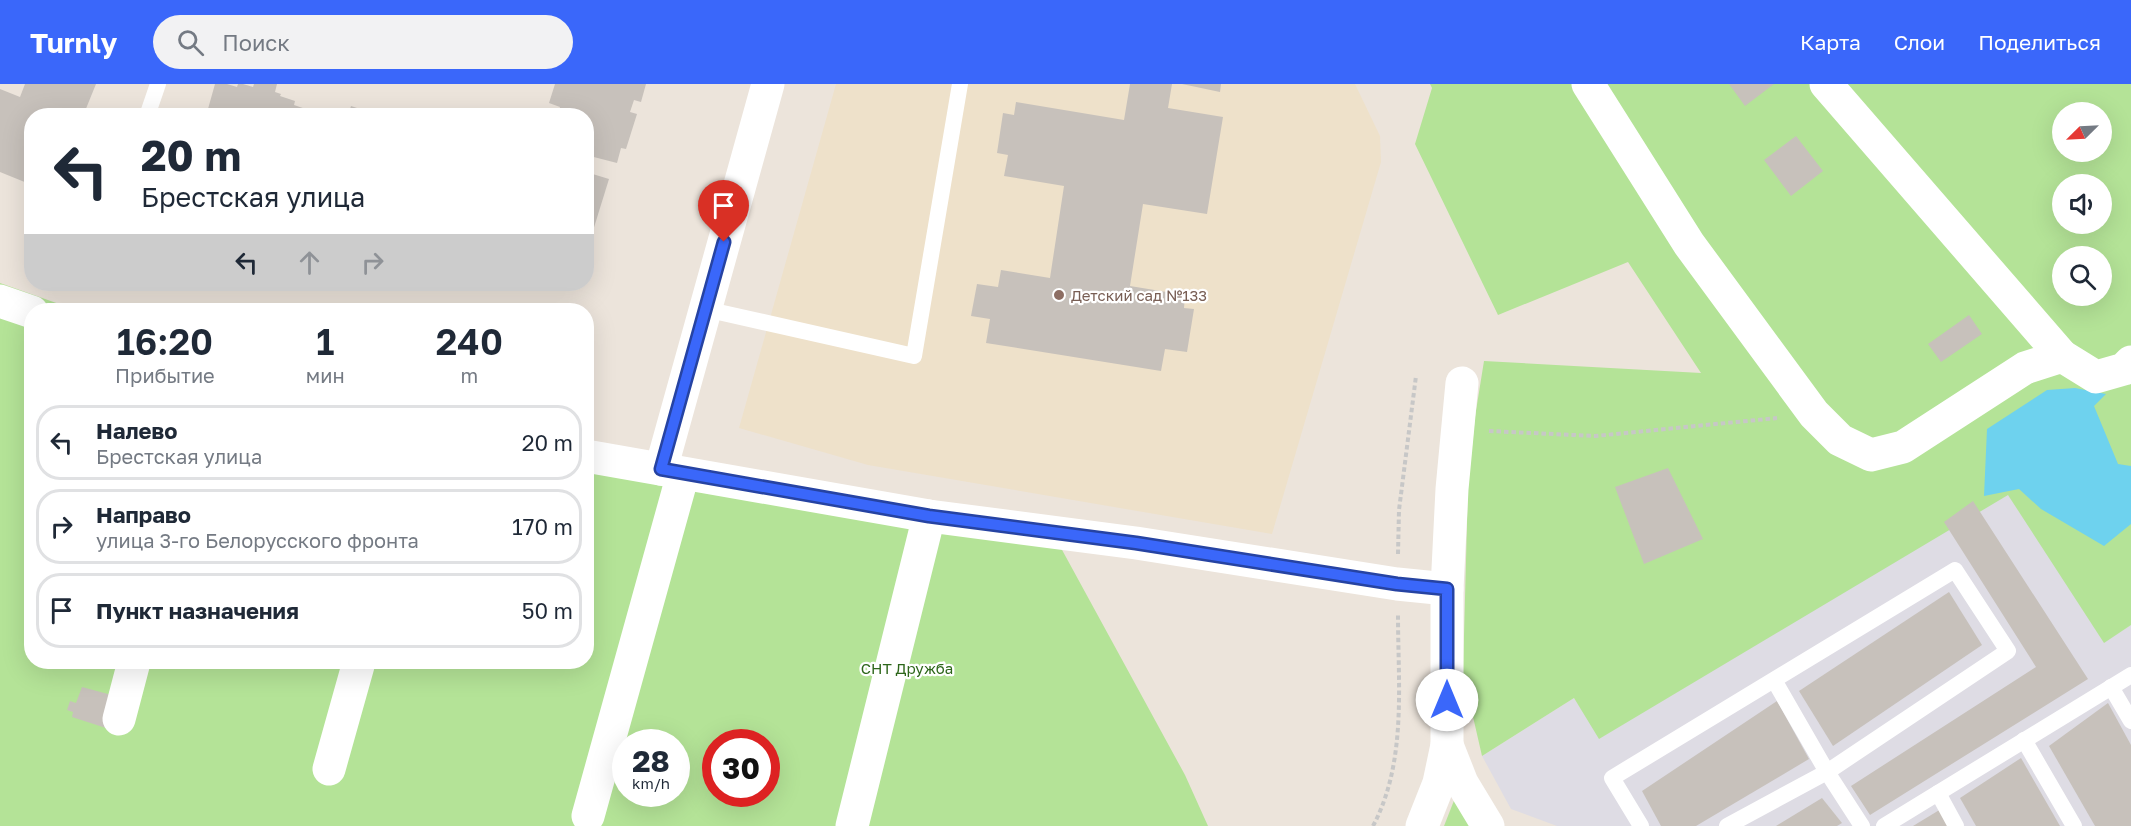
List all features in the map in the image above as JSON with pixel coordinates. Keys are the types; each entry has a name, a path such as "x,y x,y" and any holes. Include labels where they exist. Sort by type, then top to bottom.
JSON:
{"street":[{"path":"588,816 672,471 705,309 768,84"},
{"path":"1588,84 1689,244 1814,414 1840,440 1871,455 1903,447 2025,369 2062,356"},
{"path":"1826,84 2062,356 2096,377 2124,369 2131,362"},
{"path":"0,301 24,309"},
{"path":"1422,826 1439,783 1447,745 1447,589 1452,489 1462,383"},
{"path":"594,457 929,516 1136,543 1397,584 1447,589"},
{"path":"852,826 929,516"},
{"path":"119,719 132,669"},
{"path":"329,770 357,669"},
{"path":"1447,745 1462,783 1488,826"}],"lane":[{"path":"150,108 158,84"},
{"path":"705,309 914,356 960,84"},
{"path":"1641,826 1612,778 1955,570 2008,651 1827,772 1727,826"},
{"path":"1884,826 2131,675"},
{"path":"1774,680 1827,772 1862,826"},
{"path":"2111,687 2131,721"},
{"path":"2024,740 2074,826"},
{"path":"1938,793 1956,826"}],"path":[{"path":"1457,430 1595,436 1814,414"}],"shaded area":[{"name":"Детский сад №133","path":"836,84 1355,84 1380,136 1381,162 1272,534 868,465 739,428"},
{"path":"2008,494 2104,642 2131,625 2131,826 1557,826 1511,809 1482,756 1574,698 1600,738"}],"green space":[{"path":"1430,84 2131,84 2131,625 2104,643 2008,495 1599,739 1574,698 1482,756 1463,673 1468,486 1475,417 1484,361 1701,373 1628,262 1498,315 1415,144 1432,88"},
{"name":"СНТ Дружба","path":"0,283 56,303 24,303 24,669 594,669 594,444 1055,537 1185,775 1208,826 0,826"},
{"path":"1455,798 1470,826 1444,826"}],"water":[{"path":"2075,388 2106,394 2094,406 2118,464 2131,466 2131,524 2104,546 2041,509 2019,489 1984,496 1987,429 2047,390"}],"building":[{"path":"25,84 96,84 86,108 24,108 24,182 0,172 0,89 20,97"},
{"path":"215,84 237,87 238,84 243,84 253,87 254,84 277,84 275,92 295,101 294,105 303,108 208,108"},
{"path":"555,84 646,84 641,102 634,100 630,112 637,114 626,149 621,148 617,163 594,157 594,108 560,108 549,103"},
{"path":"1130,84 1172,84 1168,108 1223,117 1207,214 1143,204 1130,286 1185,295 1184,308 1194,309 1187,352 1165,349 1161,371 986,343 990,319 971,316 977,284 998,287 1001,270 1050,278 1064,186 1004,176 1008,155 997,153 1003,113 1014,115 1016,102 1124,120"},
{"path":"1182,84 1221,84 1220,92"},
{"path":"1729,84 1774,84 1745,106"},
{"path":"1796,136 1823,171 1791,196 1764,160"},
{"path":"594,174 609,179 594,227"},
{"path":"1969,315 1982,334 1941,362 1928,344"},
{"path":"1668,468 1703,539 1644,564 1615,487"},
{"path":"1973,501 2088,679 1870,815 1851,786 2036,667 1944,522"},
{"path":"1949,592 1982,645 1833,746 1799,691"},
{"path":"82,687 119,697 109,729 72,717 73,712 67,710 70,701 76,703"},
{"path":"1777,701 1809,759 1696,826 1661,826 1642,791"},
{"path":"2108,703 2131,745 2131,826 2095,826 2049,746"},
{"path":"2021,758 2060,826 1976,826 1960,798"},
{"path":"1822,798 1842,823 1837,826 1776,826"},
{"path":"1941,809 1949,826 1913,826"}],"place":[{"name":"Детский сад №133","path":"1059,295"}],"route":[{"path":"724,242 661,469 929,516 1136,543 1397,584 1447,589 1447,700"}]}
